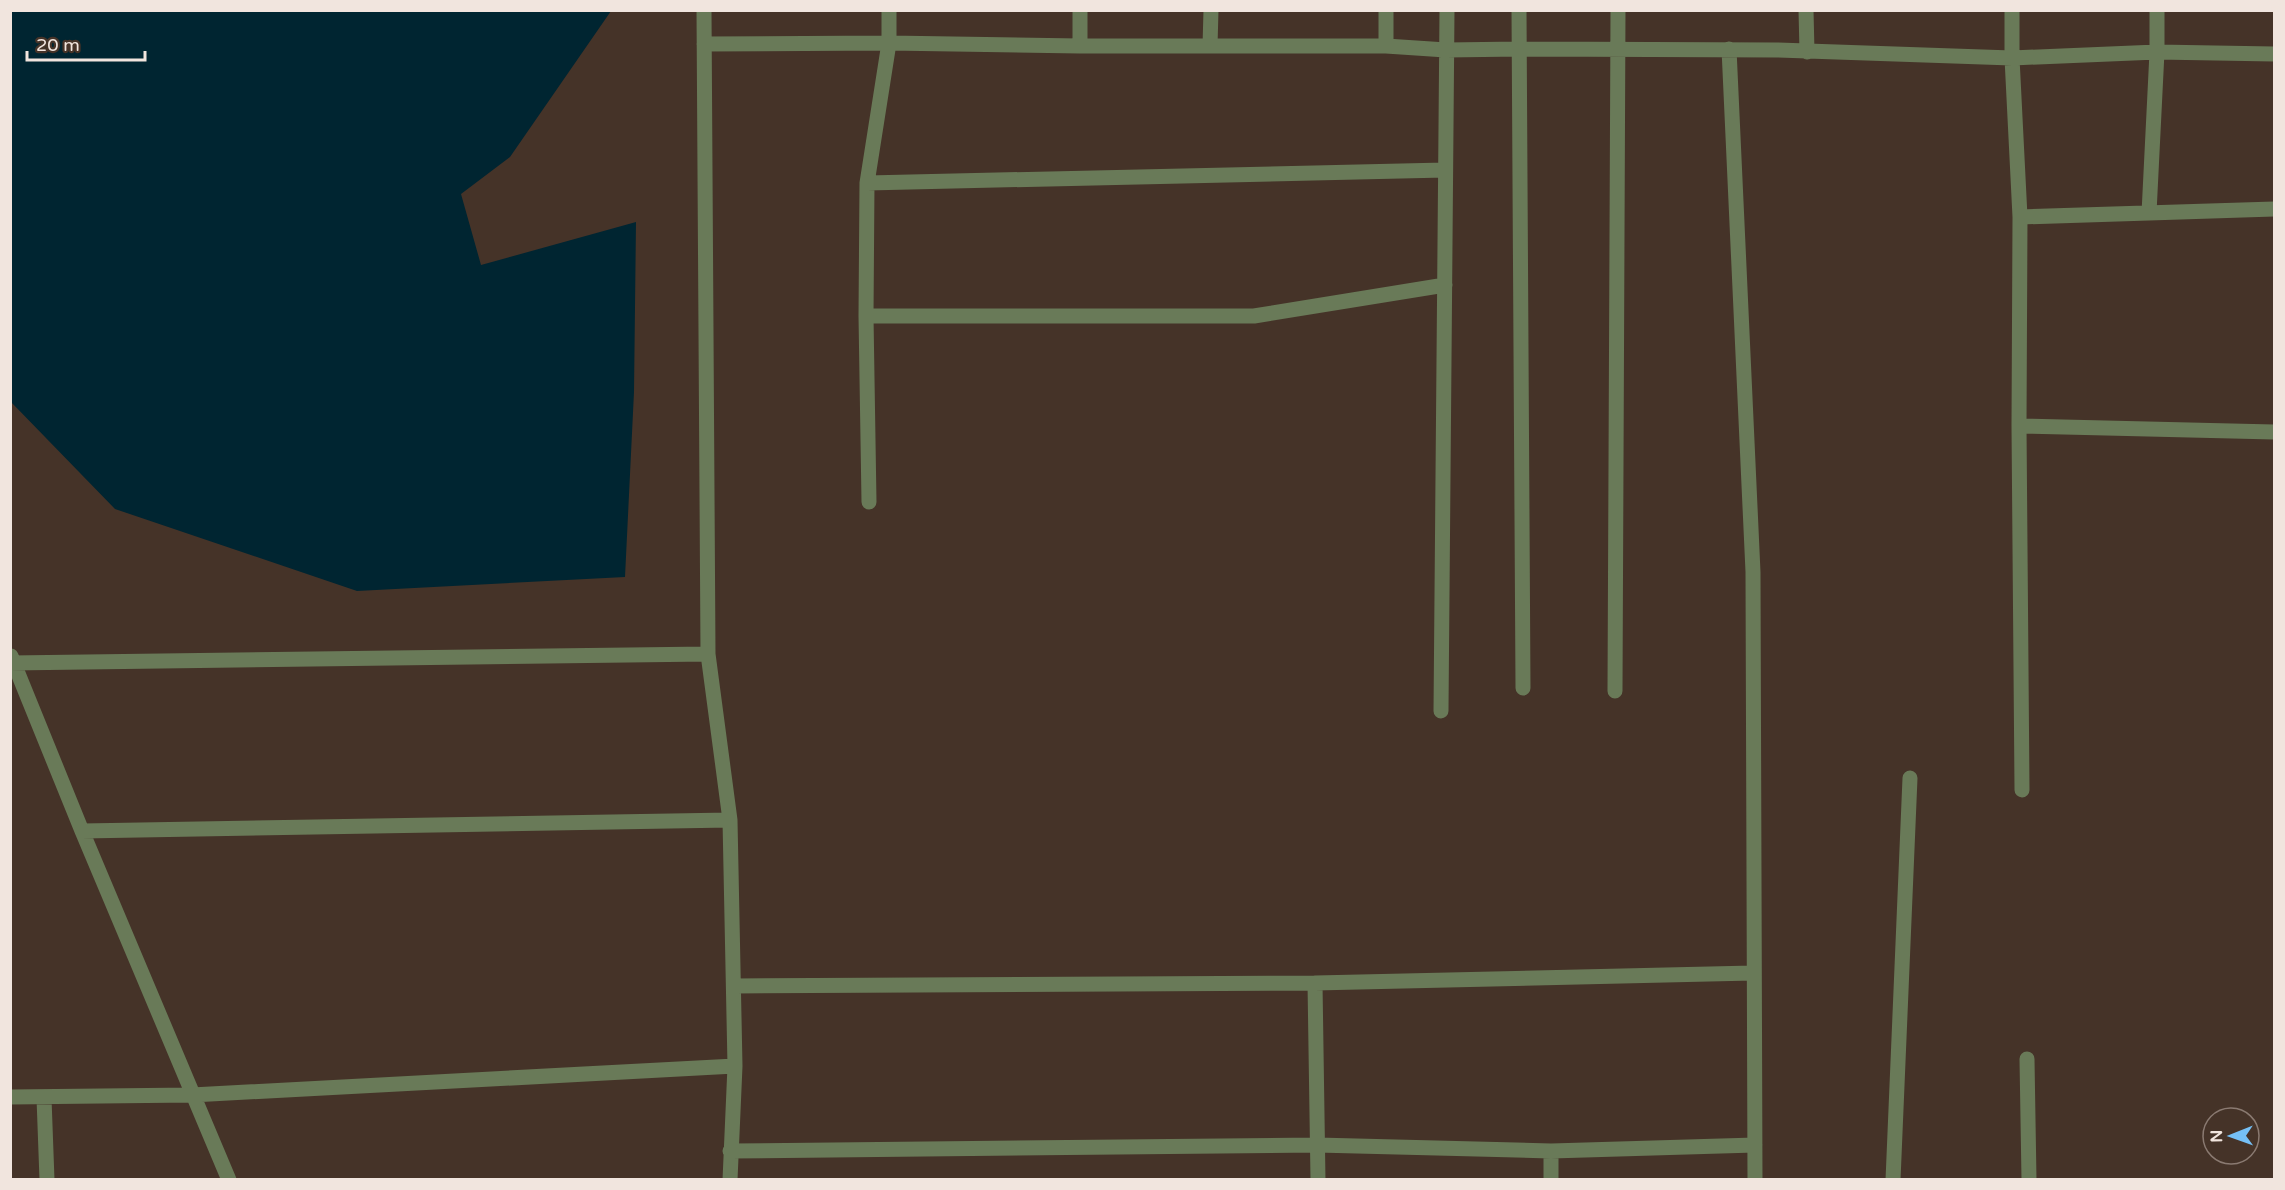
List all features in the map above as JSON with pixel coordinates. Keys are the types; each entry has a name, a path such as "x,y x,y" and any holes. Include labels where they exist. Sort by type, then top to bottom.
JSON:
{"street":[{"path":"704,10 708,654 730,820 735,986 735,1066 730,1179"},
{"path":"869,502 866,316 867,183 889,43 889,10"},
{"path":"1080,10 1080,46"},
{"path":"1210,46 1211,10"},
{"path":"1386,10 1386,46"},
{"path":"1441,711 1447,10"},
{"path":"1520,10 1523,688"},
{"path":"1615,691 1618,10"},
{"path":"1806,10 1807,52"},
{"path":"2012,10 2012,58 2020,217 2022,790"},
{"path":"2149,213 2157,10"},
{"path":"704,44 1386,46 1446,50 1520,48 1729,50 2012,58 2157,52 2274,54"},
{"path":"1729,50 1753,572 1755,1179"},
{"path":"867,183 1445,170"},
{"path":"2020,217 2274,209"},
{"path":"866,316 1254,316 1444,285"},
{"path":"2019,426 2274,432"},
{"path":"230,1179 192,1095 12,660 708,654"},
{"path":"1893,1179 1910,778"},
{"path":"82,831 730,820"},
{"path":"735,986 1315,983 1753,973"},
{"path":"1315,983 1318,1179"},
{"path":"2027,1059 2029,1179"},
{"path":"10,1097 192,1095 735,1066"},
{"path":"44,1098 47,1179"},
{"path":"730,1151 1317,1146 1551,1151 1755,1145"},
{"path":"1551,1151 1551,1179"}],"water":[{"path":"11,10 611,11 510,157 461,194 481,265 636,222 634,392 625,577 357,591 115,509 11,402"}]}
